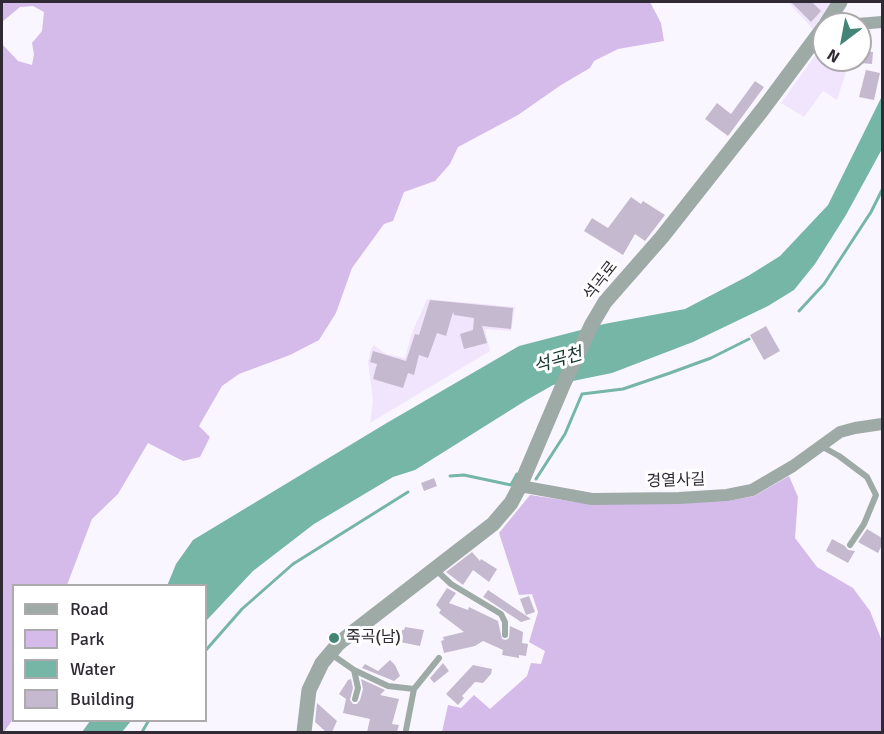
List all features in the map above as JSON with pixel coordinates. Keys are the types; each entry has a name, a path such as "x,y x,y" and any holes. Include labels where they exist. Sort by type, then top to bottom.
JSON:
{"street":[{"name":"석곡로","path":"304,732 309,690 322,663 339,643 493,524 511,503 563,385 605,302 662,237 812,44"},
{"name":"경열사길","path":"520,486 592,499 727,495 753,490 793,466 840,432 882,424"}],"lane":[{"path":"821,446 867,477 876,495 864,524 850,545"},
{"path":"435,569 451,584 501,614 505,622 505,636"},
{"path":"331,653 354,670 388,686 414,689"},
{"path":"406,730 414,689 439,658"},
{"path":"354,670 358,688 355,699"}],"shaded area":[{"path":"788,2 831,2 824,12 812,12 812,28"},
{"path":"812,60 812,72 846,72 837,100 823,91 804,117 781,103"},
{"path":"427,299 515,307 511,331 485,329 490,351 370,423 373,400 368,362 371,349 374,345 386,354 405,358 412,333"}],"green space":[{"path":"2,2 650,2 661,23 664,41 618,49 594,61 590,68 518,115 458,147 450,164 435,181 404,192 393,221 384,224 352,268 336,313 319,340 290,355 239,374 222,386 199,426 210,437 200,457 183,461 148,443 118,494 92,519 67,584 12,584 12,720 4,732 2,732 2,44 18,61 32,65 34,54 32,43 42,31 44,12 33,6 20,7 2,22"},
{"path":"789,476 798,497 795,538 817,567 853,588 870,611 882,641 882,732 442,732 448,705 461,708 474,695 490,709 527,676 531,663 541,664 545,651 529,642 538,612 532,594 519,595 499,533 530,495 590,504 727,501 754,496"}],"water":[{"name":"석곡천","path":"882,96 882,149 846,215 815,264 794,290 768,306 693,342 612,373 553,385 415,470 393,477 314,524 253,571 207,620 207,584 168,584 176,564 193,540 519,346 604,324 685,309 748,276 780,256 828,205"},
{"path":"89,722 130,722 122,732 82,732"}],"building":[{"path":"791,2 812,2 821,11 812,12 811,22"},
{"path":"865,72 880,73 874,100 859,97"},
{"path":"755,81 764,87 728,136 705,119 717,103 731,114"},
{"path":"631,197 641,204 643,201 665,215 645,241 635,234 623,255 584,231 592,218 608,228"},
{"path":"430,300 513,308 511,329 482,326 487,343 464,349 460,334 473,330 474,318 454,315 453,312 446,336 437,333 428,358 419,355 414,375 408,373 403,388 373,379 377,364 370,362 373,351 406,361 415,334 419,335"},
{"path":"766,326 780,351 764,360 750,335"},
{"path":"434,478 437,486 424,491 421,483"},
{"path":"867,529 882,538 882,545 878,553 858,542"},
{"path":"832,539 848,550 855,551 848,563 826,551"},
{"path":"472,552 480,561 481,559 497,569 489,582 473,570 463,585 446,572"},
{"path":"447,588 456,593 449,603 468,610 469,607 498,621 502,639 509,638 510,626 523,632 522,643 528,644 526,656 519,655 519,658 502,655 503,650 483,641 475,646 444,653 441,641 444,640 443,637 464,632 439,613 441,610 436,605"},
{"path":"488,590 531,619 521,622 483,597"},
{"path":"529,596 535,612 526,615 520,599"},
{"path":"405,627 424,630 420,646 400,642 402,630"},
{"path":"390,660 400,676 394,681 362,668 365,664 378,671"},
{"path":"443,663 449,671 434,683 430,678"},
{"path":"473,665 492,669 491,674 483,683 475,682 462,696 464,698 458,705 446,694"},
{"path":"351,679 353,688 350,700 353,704 357,704 360,700 363,689 361,679 385,690 380,695 399,699 392,724 399,725 397,732 367,732 370,719 343,713 346,699 339,694"},
{"path":"317,703 337,721 332,732 325,731 315,722"}],"waterway":[{"path":"799,311 824,284 871,212 882,190"},
{"path":"536,479 565,434 582,394 623,389 711,358 749,339"},
{"path":"450,476 464,475 511,485 517,474"},
{"path":"207,649 242,609 293,564 408,492"},
{"path":"142,732 148,722"}],"place":[{"name":"죽곡(남)","path":"334,638"}]}
